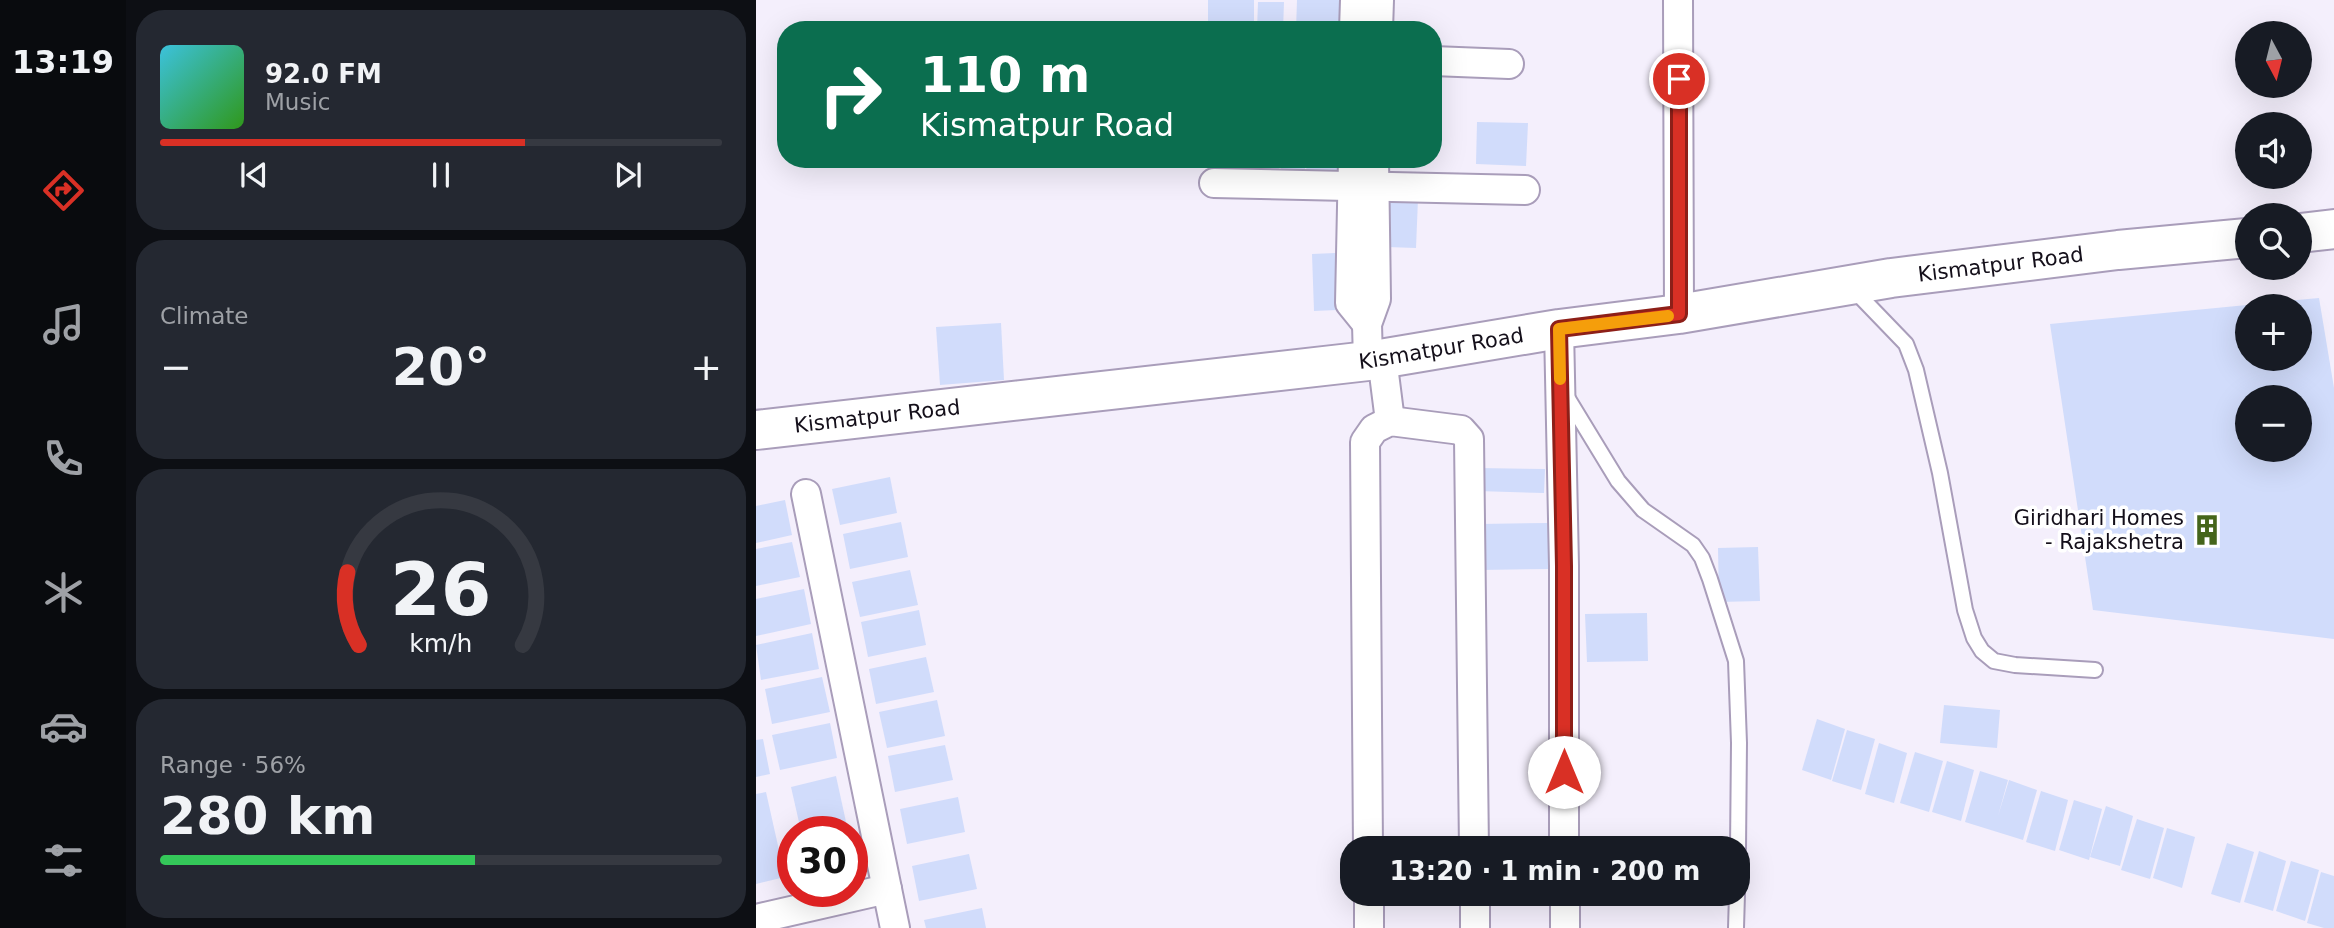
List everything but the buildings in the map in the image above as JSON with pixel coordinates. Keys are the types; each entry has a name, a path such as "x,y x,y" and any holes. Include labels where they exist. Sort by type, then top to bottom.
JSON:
{"street":[{"path":"1354,21 1355,0"},
{"path":"1378,21 1379,0"},
{"path":"1678,0 1679,314"},
{"path":"1442,61 1509,64"},
{"path":"1364,173 1376,299 1372,348 1390,421"},
{"path":"1214,183 1364,173 1525,190"},
{"path":"2312,232 2334,229"},
{"name":"Kismatpur Road","path":"756,430 1372,348 1679,314 1849,285 2091,253 2235,239"},
{"path":"1559,329 1564,566 1564,836"},
{"path":"1368,836 1365,442 1374,429 1390,421 1461,430 1469,439 1474,836"},
{"path":"806,494 895,928"},
{"path":"756,919 887,889"},
{"path":"1369,906 1369,928"},
{"path":"1475,906 1475,928"},
{"path":"1564,906 1564,928"}],"lane":[{"path":"1849,285 1906,344 1916,370 1940,473 1965,610 1974,638 1982,651 1994,661 2015,665 2095,670"},
{"path":"1560,387 1618,481 1643,510 1693,545 1702,558 1736,661 1738,836"},
{"path":"1737,906 1737,928"}],"slow traffic":[{"path":"1560,379 1559,329 1668,316"}],"place":[{"name":"Giridhari Homes - Rajakshetra","path":"2207,530"}],"route":[{"path":"1564,772 1564,566 1559,329 1679,314 1679,79"}]}
